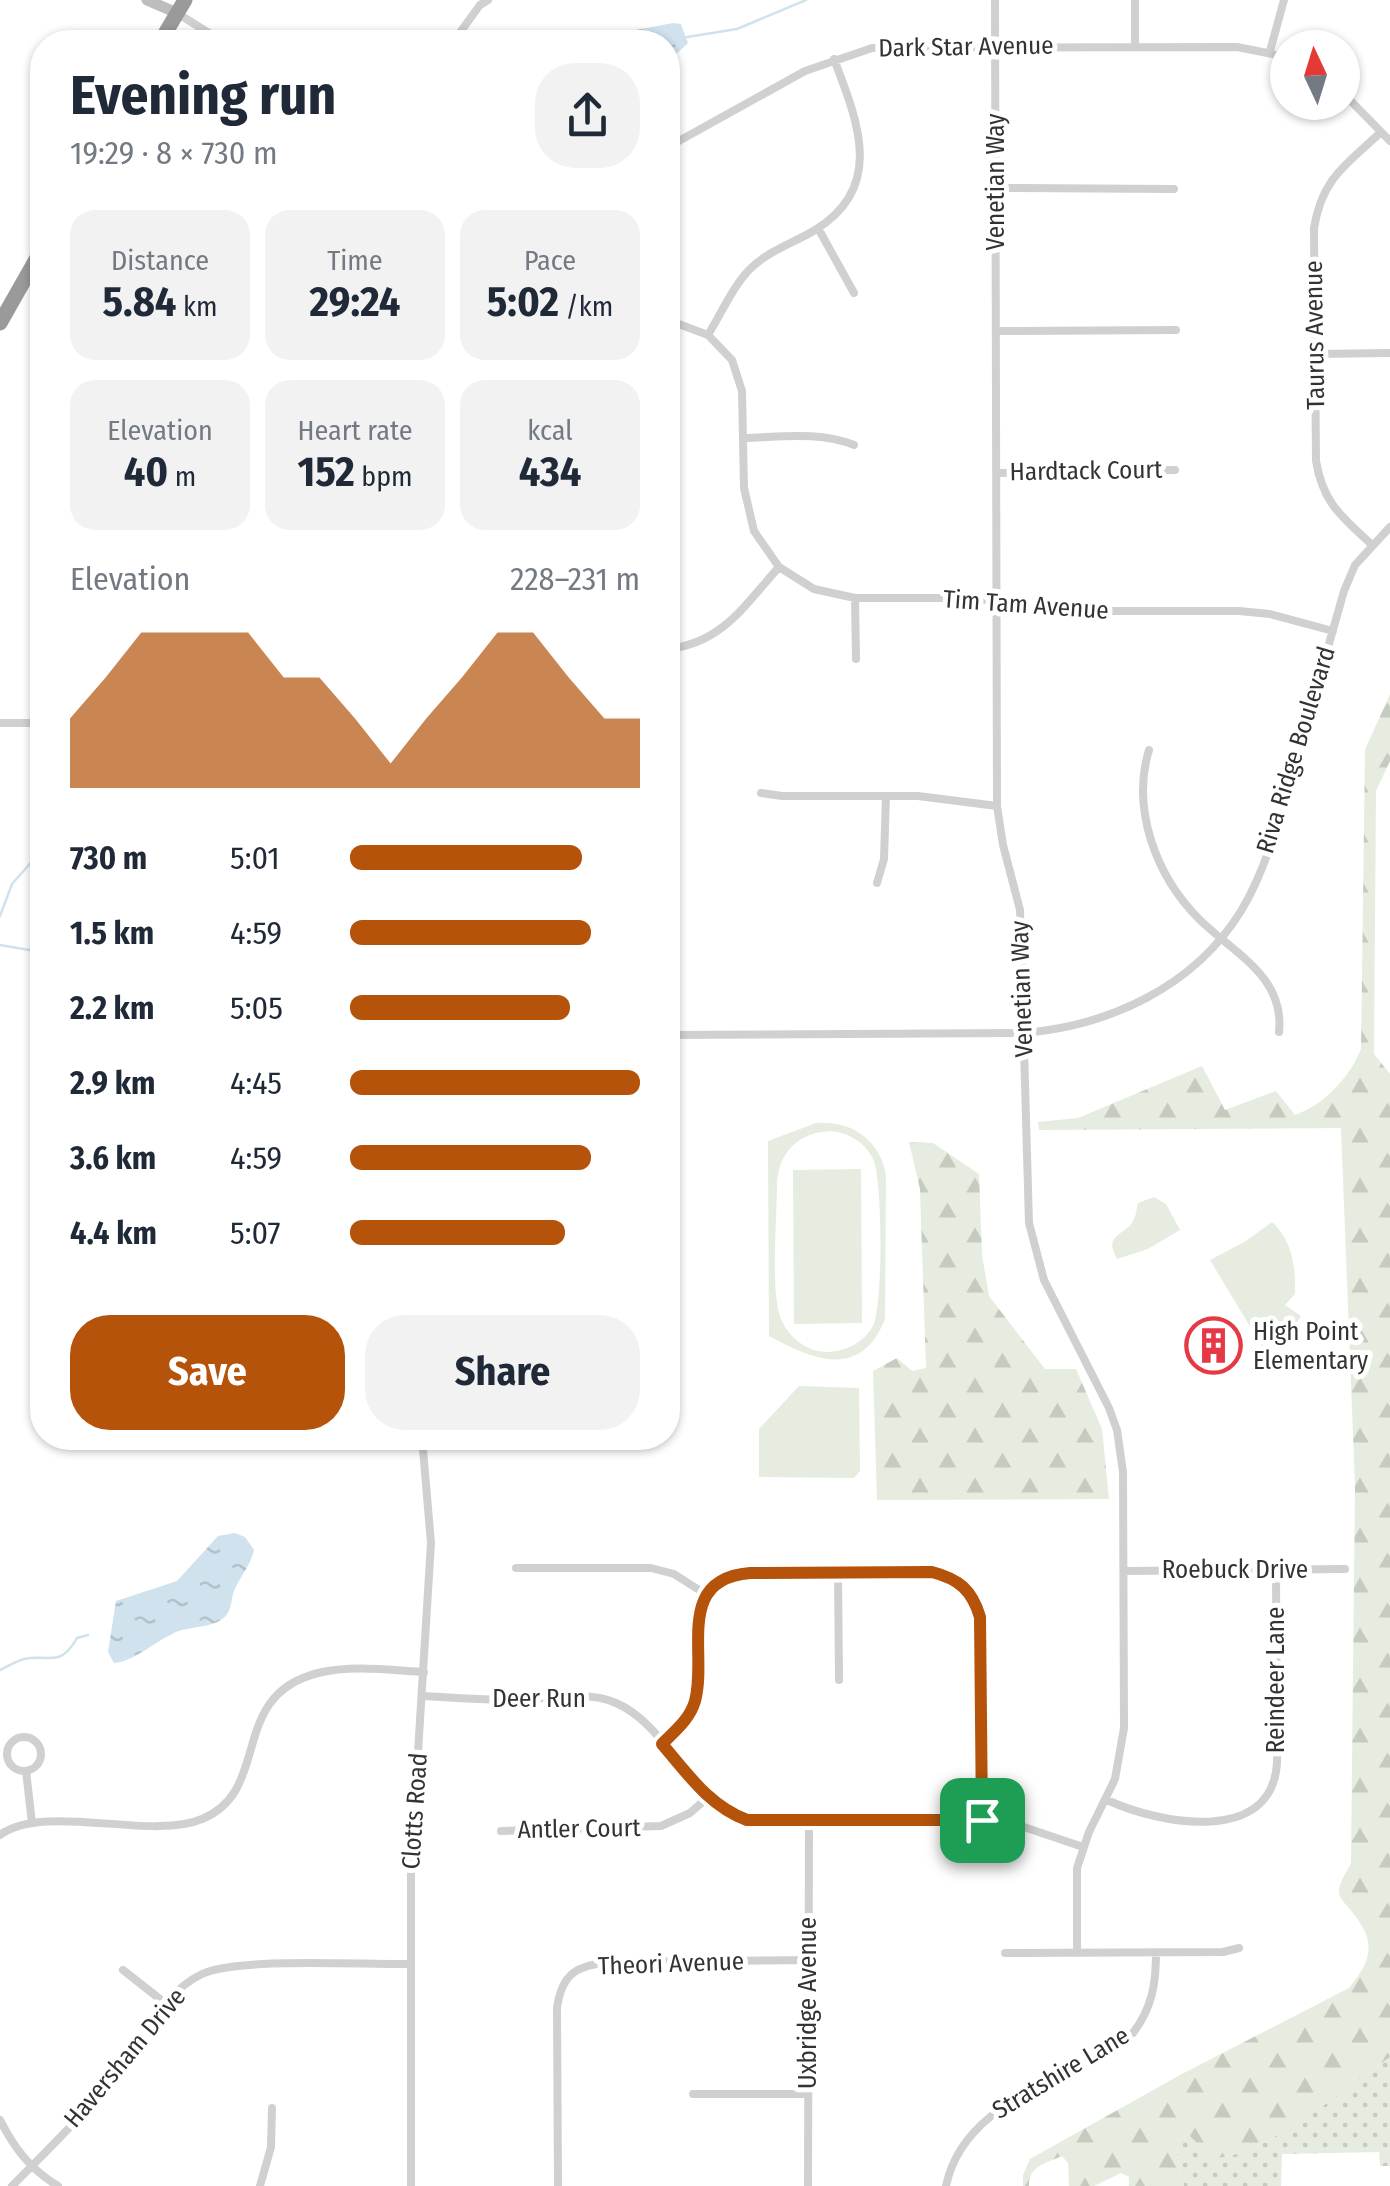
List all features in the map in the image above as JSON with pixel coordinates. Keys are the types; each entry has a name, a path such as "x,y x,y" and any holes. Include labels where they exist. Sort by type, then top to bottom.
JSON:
{"highway":[{"path":"167,30 181,6"},
{"path":"0,322 30,269"}],"street":[{"path":"147,0 181,6 209,30"},
{"path":"462,30 488,0"},
{"name":"Venetian Way","path":"995,0 997,806 1020,910 1029,1223 1044,1280 1110,1408 1123,1472 1124,1728 1118,1767 1107,1800 1083,1847 1075,1888 1077,1953"},
{"path":"1135,0 1135,46"},
{"path":"1276,30 1284,0"},
{"name":"Dark Star Avenue","path":"680,141 834,58 872,48 1135,46 1270,51"},
{"path":"680,325 708,336 750,270 818,228 845,205 858,178 862,153 856,118 834,58"},
{"path":"1360,110 1390,141"},
{"name":"Taurus Avenue","path":"1371,544 1335,510 1321,487 1316,461 1314,228 1319,199 1335,175 1381,132"},
{"path":"996,188 1174,189"},
{"path":"818,228 854,294"},
{"path":"996,331 1176,330"},
{"name":"Tim Tam Avenue","path":"708,336 732,360 742,390 744,488 754,531 779,567 814,589 855,598 997,600 1037,611 1239,610 1333,630"},
{"path":"1316,354 1390,353"},
{"path":"744,438 838,438 854,445"},
{"name":"Hardtack Court","path":"998,473 1176,470"},
{"name":"Riva Ridge Boulevard","path":"680,1035 1023,1034 1063,1030 1117,1014 1157,993 1220,938 1241,910 1276,828 1355,565 1390,527"},
{"path":"680,648 694,646 720,631 779,567"},
{"path":"855,598 856,658"},
{"path":"0,723 30,723"},
{"path":"1149,750 1142,772 1142,799 1149,834 1178,896 1267,980 1276,997 1279,1032"},
{"path":"761,792 782,796 918,796 997,806"},
{"path":"878,882 884,859 886,796"},
{"name":"Clotts Road","path":"411,2186 410,1866 431,1543 423,1450"},
{"path":"516,1568 651,1568 674,1574 707,1594"},
{"name":"Roebuck Drive","path":"1124,1571 1345,1569"},
{"name":"Reindeer Lane","path":"1107,1800 1150,1817 1179,1820 1227,1820 1247,1814 1264,1802 1274,1788 1277,1763 1276,1570"},
{"path":"662,1744 684,1721 696,1696 699,1612 707,1594 724,1580 741,1574 932,1572 962,1584 971,1594 980,1617 982,1820"},
{"path":"838,1573 839,1680"},
{"path":"0,1835 32,1823 198,1821 220,1811 235,1794 261,1715 274,1696 294,1681 350,1669 424,1672"},
{"name":"Deer Run","path":"423,1696 511,1700 591,1697 615,1702 637,1716 708,1797 726,1812 747,1820 982,1820 1018,1826 1083,1847"},
{"path":"18,1738 34,1740 42,1754 40,1762 26,1771 11,1766 8,1758 8,1750 18,1738"},
{"path":"26,1771 32,1823"},
{"name":"Antler Court","path":"500,1831 661,1826 690,1813 708,1797"},
{"name":"Uxbridge Avenue","path":"808,2186 809,1821"},
{"path":"1005,1954 1223,1952 1239,1948"},
{"name":"Stratshire Lane","path":"946,2186 957,2153 983,2121 1133,2033 1153,1997 1156,1953"},
{"name":"Theori Avenue","path":"558,2186 557,2008 560,1988 572,1972 590,1964 612,1962 808,1960"},
{"name":"Haversham Drive","path":"12,2186 124,2065 165,2003 180,1987 204,1973 236,1966 409,1964"},
{"path":"123,1970 165,2003"},
{"path":"693,2094 807,2094"},
{"path":"260,2186 272,2147 272,2108"},
{"path":"0,2120 14,2148 31,2167 58,2186"}],"green space":[{"path":"1390,694 1390,761 1376,791 1374,1054 1390,1074 1390,2057 1278,2135 1231,2156 1211,2158 1189,2135 1179,2139 1176,2151 1184,2186 1129,2186 1129,2177 1121,2173 1094,2186 1069,2186 1068,2163 1062,2156 1040,2166 1032,2174 1029,2186 1023,2186 1030,2159 1180,2075 1349,1988 1367,1960 1365,1933 1339,1893 1351,1863 1355,1485 1341,1128 1039,1130 1038,1122 1078,1118 1202,1066 1225,1110 1276,1091 1295,1115 1326,1097 1343,1080 1361,1049 1365,750"},
{"path":"816,1123 841,1125 871,1142 883,1163 885,1319 863,1351 849,1358 819,1357 769,1336 768,1141","holes":["831,1131 856,1139 873,1159 880,1216 879,1295 873,1326 865,1337 842,1350 820,1352 798,1341 786,1329 779,1313 775,1268 777,1183 782,1162 793,1146 809,1135"]},
{"path":"909,1142 933,1143 979,1174 982,1255 989,1296 1045,1369 1076,1369 1102,1429 1109,1499 877,1500 873,1371 897,1358 912,1371 926,1368 920,1189"},
{"path":"861,1169 862,1323 794,1324 793,1170"},
{"path":"1154,1197 1166,1204 1180,1230 1148,1249 1117,1259 1114,1239 1131,1225 1138,1203"},
{"path":"1272,1222 1284,1237 1293,1264 1295,1294 1285,1305 1301,1316 1295,1326 1298,1332 1279,1344 1276,1340 1263,1348 1210,1260"},
{"path":"799,1386 859,1388 860,1471 854,1478 759,1477 759,1429"},
{"path":"1390,2057 1390,2166 1380,2166 1379,2152 1282,2154 1281,2186 1184,2186 1176,2151 1179,2139 1189,2135 1211,2158 1231,2156 1278,2135"}],"water":[{"path":"681,24 688,43 680,51 680,30 636,30"},
{"path":"235,1533 245,1537 254,1550 223,1619 176,1632 129,1659 114,1663 108,1652 116,1601 177,1581 218,1536"}],"waterway":[{"path":"687,37 737,29 806,0"},
{"path":"0,916 12,884 30,864"},
{"path":"0,945 30,950"},
{"path":"0,1670 24,1659 60,1657 77,1638 88,1635"}],"place":[{"name":"High Point Elementary","path":"1214,1346"}],"route":[{"path":"932,1572 962,1584 971,1594 980,1617 982,1820 768,1821 747,1820 726,1812 662,1744 692,1710 698,1675 699,1612 707,1594 724,1580 750,1573 932,1572"}]}
